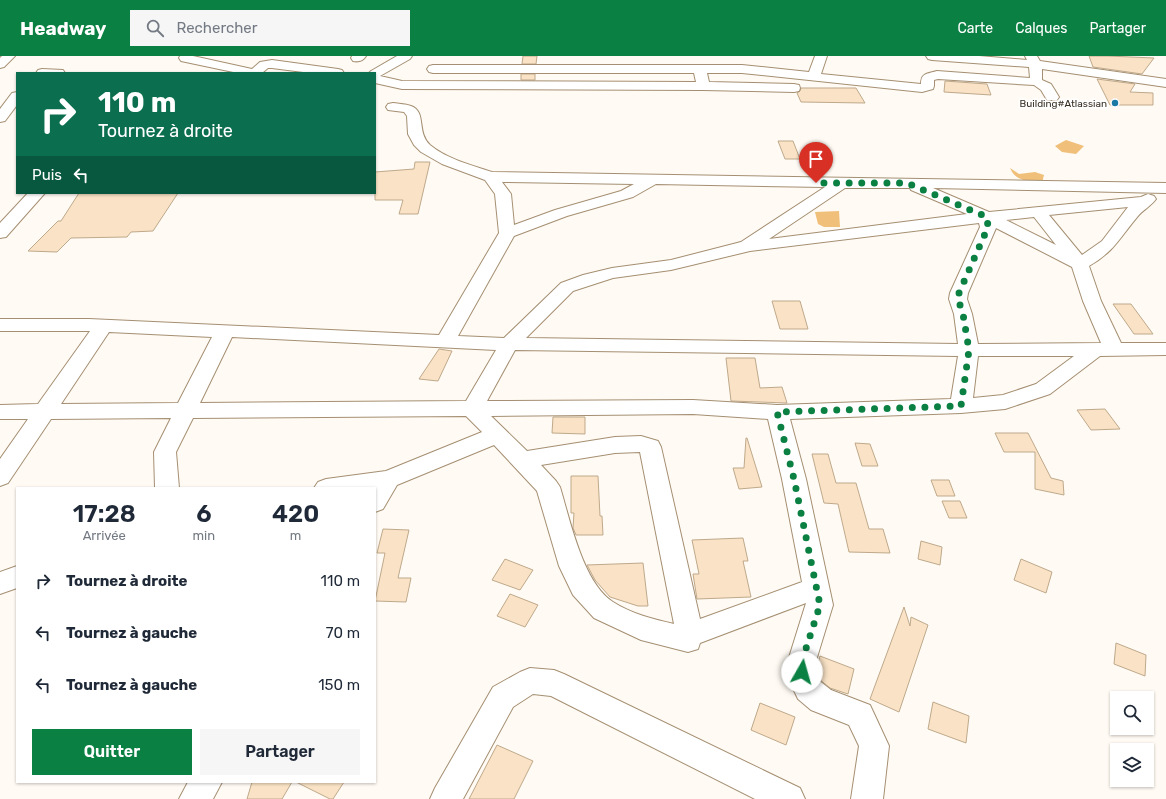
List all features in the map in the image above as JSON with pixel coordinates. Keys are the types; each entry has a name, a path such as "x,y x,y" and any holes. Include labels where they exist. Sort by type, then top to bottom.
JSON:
{"street":[{"path":"0,64 9,56"},
{"path":"187,56 185,58 250,72"},
{"path":"376,73 406,56"},
{"path":"380,92 402,85 433,68 461,56"},
{"path":"625,56 641,61 646,68 648,86"},
{"path":"813,77 821,56"},
{"path":"932,56 1033,60 1166,83"},
{"path":"763,72 768,58"},
{"path":"1033,60 1035,81"},
{"path":"256,72 264,66 272,64 331,72"},
{"path":"433,68 742,69 922,88 928,86 927,78 937,75 1035,81 1046,87 1052,97"},
{"path":"700,69 702,86"},
{"path":"376,79 402,85 702,86 795,88"},
{"path":"0,118 16,97"},
{"path":"393,107 408,109 414,115 415,135 424,147 443,159 490,178 1165,188"},
{"path":"445,341 507,233 503,194 490,178"},
{"path":"507,233 561,213 627,194 652,180"},
{"path":"747,246 842,183"},
{"path":"907,183 987,217 1080,264"},
{"path":"1080,264 1094,256 1110,242 1126,220 1144,201 1165,188"},
{"path":"0,233 36,194"},
{"path":"472,409 509,344 567,287 589,279 612,273 671,265 747,246 987,217 1144,201"},
{"path":"1038,212 1080,264 1105,349"},
{"path":"961,406 969,350 963,314 958,299 959,293 988,227 987,217"},
{"path":"0,325 103,326 509,344 969,350 1166,349"},
{"path":"0,477 103,326"},
{"path":"168,487 166,452 225,331"},
{"path":"0,412 693,407 777,412 961,406 1005,402 1043,390 1105,349"},
{"path":"472,409 548,487 572,566 582,587 603,610 641,628 688,640 690,635 650,447 641,444 616,444 522,460"},
{"path":"777,412 794,479 820,605 801,664 803,680 808,690 822,700 860,715 874,746 867,799"},
{"path":"333,487 389,479 498,435"},
{"path":"376,500 389,479"},
{"path":"0,583 16,577"},
{"path":"690,635 816,588"},
{"path":"446,799 503,697 530,681 554,683 789,799"},
{"path":"195,799 205,783"}],"shaded area":[{"path":"1066,140 1084,146 1076,154 1062,152 1055,146"},
{"path":"1010,168 1019,174 1035,172 1044,175 1042,183 1023,180 1016,176"},
{"path":"839,211 840,227 824,227 818,224 815,212"}],"building":[{"path":"523,56 537,56 536,64 522,64"},
{"path":"1089,56 1154,58 1142,74 1093,67"},
{"path":"521,74 535,74 535,80 521,80"},
{"path":"1097,79 1135,84 1130,92 1153,93 1153,105 1110,105"},
{"path":"945,81 987,84 991,95 944,92"},
{"path":"801,88 856,88 865,103 801,102 797,93"},
{"path":"778,141 793,141 800,159 785,159"},
{"path":"415,162 430,162 418,214 399,214 403,200 375,200 376,172 414,169"},
{"path":"78,194 177,194 153,231 131,232 127,237 71,238 57,252 28,251 58,221 61,221"},
{"path":"772,301 800,301 808,329 780,329"},
{"path":"1113,304 1131,304 1153,334 1134,334"},
{"path":"439,349 452,351 438,381 419,379"},
{"path":"726,358 755,358 760,388 782,387 787,403 731,401"},
{"path":"1105,409 1120,429 1091,430 1077,410"},
{"path":"553,417 585,417 585,434 552,433"},
{"path":"995,433 1028,433 1051,478 1063,481 1064,495 1035,489 1035,452 1004,452"},
{"path":"746,438 762,487 739,489 733,468 744,468"},
{"path":"855,443 870,444 878,466 862,466"},
{"path":"812,454 828,454 836,483 856,483 869,529 883,529 890,553 849,552 838,504 824,503"},
{"path":"571,476 598,476 600,516 602,516 603,535 576,535 573,528 574,513 571,513"},
{"path":"931,480 949,480 955,496 937,496"},
{"path":"942,501 960,501 967,518 949,518"},
{"path":"383,529 409,530 398,578 411,578 406,602 376,601 385,553 377,553"},
{"path":"743,538 748,561 743,561 751,597 697,599 693,574 699,574 692,540"},
{"path":"921,541 942,547 940,565 918,559"},
{"path":"505,559 533,570 520,590 492,580"},
{"path":"1021,559 1052,572 1046,593 1014,580"},
{"path":"643,563 648,606 638,606 610,597 595,580 587,565"},
{"path":"510,594 538,605 525,627 497,616"},
{"path":"904,607 910,626 911,617 928,625 899,712 870,699"},
{"path":"1116,643 1146,655 1145,676 1114,664"},
{"path":"820,656 854,669 848,694 830,688 818,678 817,667"},
{"path":"933,702 969,716 966,743 928,729"},
{"path":"760,703 795,717 786,745 751,730"},
{"path":"497,745 533,761 514,799 469,799"},
{"path":"252,783 291,783 282,799 247,799"},
{"path":"298,783 343,783 333,799 330,799"}],"place":[{"name":"Building#Atlassian","path":"1115,103"}],"route":[{"path":"802,672 801,664 820,605 794,479 777,412 961,406 969,350 963,314 958,299 959,293 988,227 987,217 907,183 816,183"}]}
